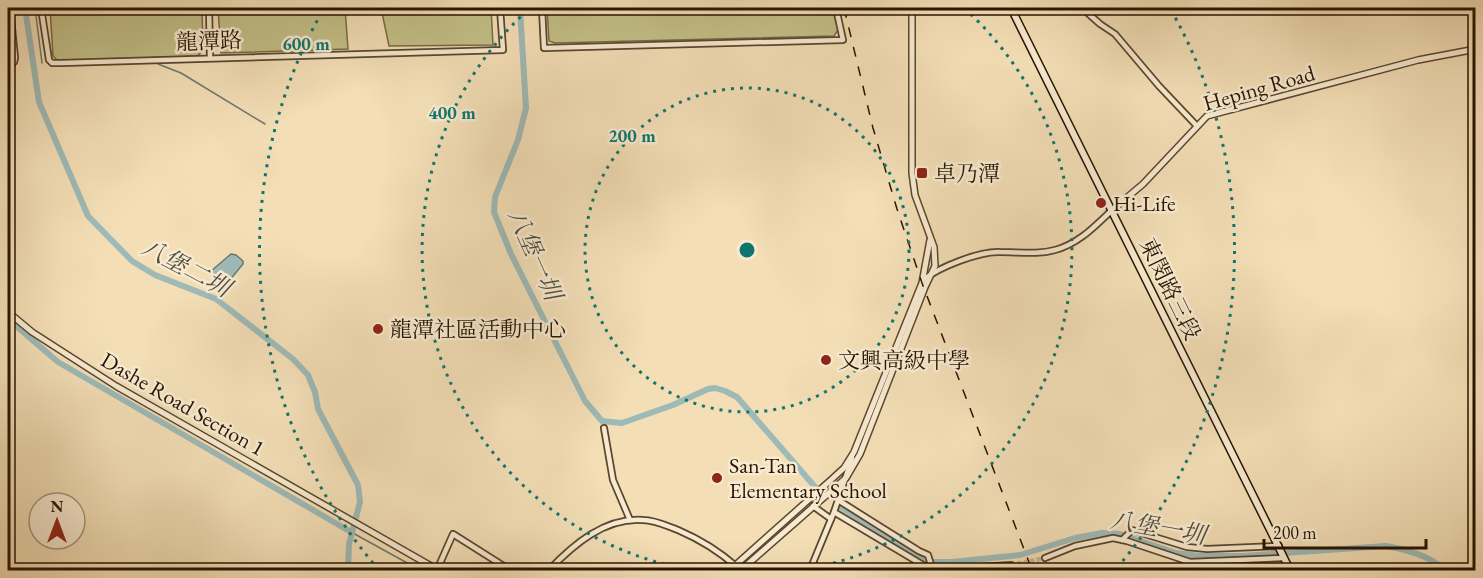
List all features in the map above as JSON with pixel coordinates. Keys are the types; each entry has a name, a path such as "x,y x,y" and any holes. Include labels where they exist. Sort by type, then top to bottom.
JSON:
{"main road":[{"name":"東閔路三段","path":"1011,8 1290,570"}],"street":[{"path":"8,67 15,58 10,8"},
{"name":"龍潭路","path":"41,8 49,60 52,63 503,50 500,8"},
{"path":"208,8 210,57"},
{"path":"542,8 544,48 843,40 836,8"},
{"path":"733,568 813,498 846,478 860,454 935,266 934,247 915,195 912,173 912,8"},
{"path":"1082,8 1115,34 1196,125"},
{"name":"Heping Road","path":"922,281 932,273 976,256 997,251 1041,253 1057,250 1075,242 1143,184 1196,125 1207,116 1418,60 1476,49"},
{"path":"810,570 922,281 930,238"},
{"name":"Dashe Road Section 1","path":"8,312 32,332 116,386 437,570"},
{"path":"604,429 613,480 630,520"},
{"path":"549,570 591,534 630,520 645,519 684,533 729,560 733,568 741,570 813,506 854,452"},
{"path":"838,500 928,555 932,568"},
{"path":"813,506 831,519"},
{"path":"834,512 928,568 1011,565"},
{"path":"1122,540 1132,530 1188,547 1281,552"},
{"path":"437,570 453,534 510,570"},
{"path":"1045,558 1095,540 1113,538 1190,562 1281,552"}],"shaded area":[{"path":"50,8 202,8 203,51 197,56 58,61 53,56"},
{"path":"218,8 345,8 348,49 221,53"},
{"path":"381,8 491,8 493,45 389,46"},
{"path":"547,8 833,8 838,30 834,36 555,43 549,41"}],"water":[{"path":"231,254 236,255 243,261 243,264 223,286 210,272"}],"waterway":[{"name":"八堡二圳","path":"25,8 39,102 88,216 132,261 155,275 216,299 293,359 308,375 315,392 318,409 358,485 360,502 349,544 348,570"},
{"path":"35,8 42,63"},
{"name":"八堡一圳","path":"520,8 526,108 518,140 495,197 494,212 511,254 585,401 602,421 622,423 673,405 708,389 715,388 725,391 737,397 816,488"},
{"path":"158,64 181,73 265,124"},
{"path":"8,319 58,362 351,532"},
{"name":"八堡一圳","path":"842,508 926,562 952,562 1020,555 1075,538 1102,533 1120,534 1176,553 1199,556 1243,556 1386,546 1432,560 1445,570"},
{"path":"351,532 420,570"}],"tunnel":[{"path":"1011,565 1045,558"}],"railway":[{"path":"844,8 873,128 897,209 922,283 1032,570"}],"place":[{"name":"卓乃潭","path":"922,173"},
{"name":"Hi-Life","path":"1101,203"},
{"name":"龍潭社區活動中心","path":"378,329"},
{"name":"文興高級中學","path":"826,360"},
{"name":"San-Tan Elementary School","path":"717,478"}]}
